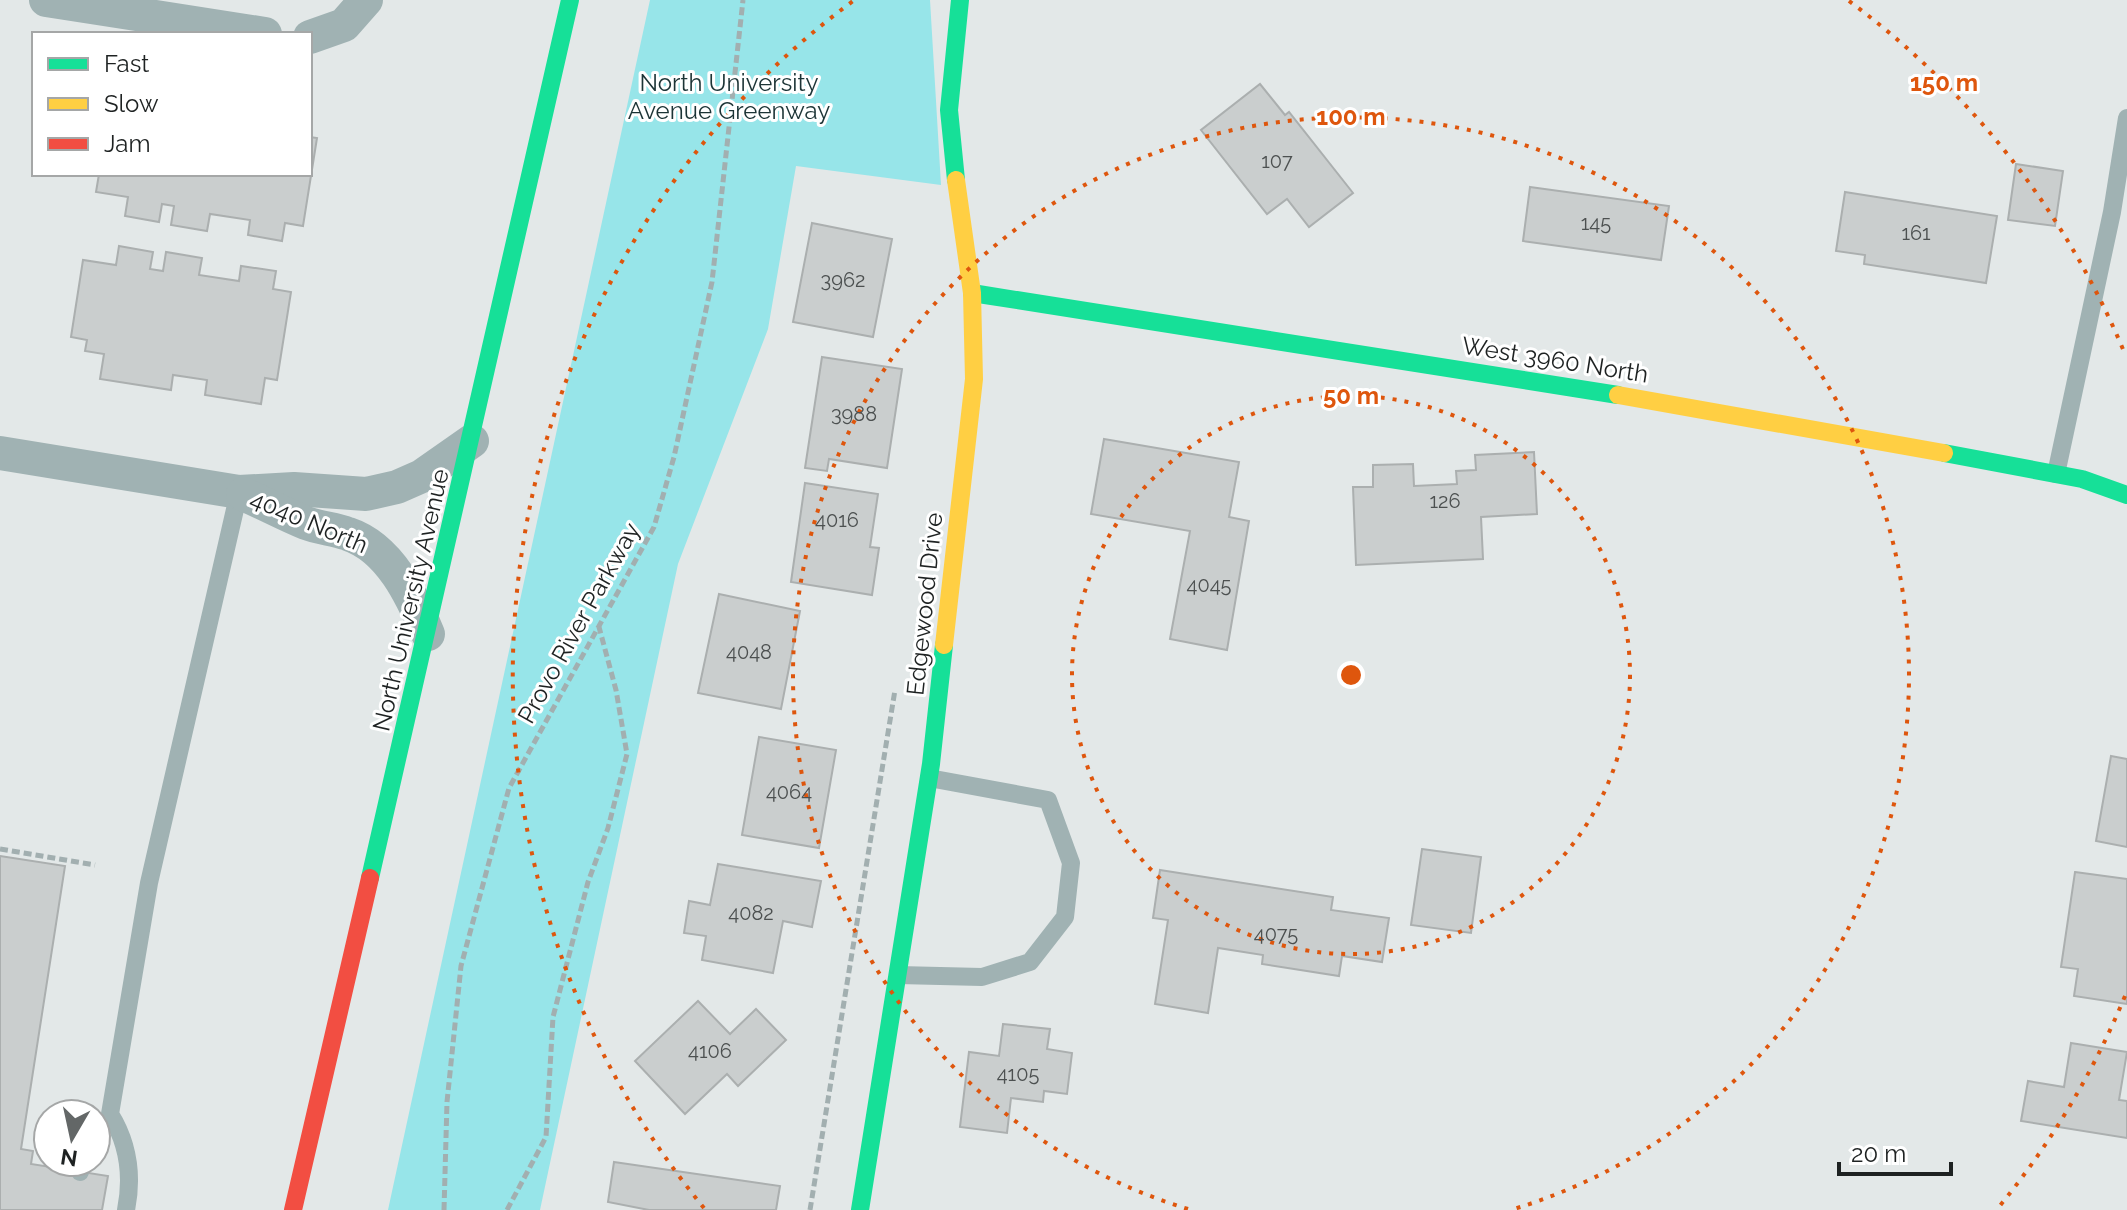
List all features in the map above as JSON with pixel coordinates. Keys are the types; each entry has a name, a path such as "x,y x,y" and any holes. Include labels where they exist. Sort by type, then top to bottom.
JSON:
{"main road":[{"name":"North University Avenue","path":"293,1210 428,634 570,0"},
{"name":"Edgewood Drive","path":"860,1210 929,778 974,379 972,293 958,203 949,110 960,0"},
{"name":"West 3960 North","path":"972,293 1695,407 2082,479 2127,495"}],"street":[{"path":"46,0 252,32"},
{"path":"312,36 344,25 366,0"},
{"name":"4040 North","path":"0,453 239,492 294,489 377,494 422,476 472,441"},
{"name":"4040 North","path":"239,492 308,524 349,534 366,543 398,577 416,604 428,634"}],"lane":[{"path":"2056,474 2112,212 2127,118"},
{"path":"107,1098 149,883 239,492"},
{"path":"898,975 982,977 1030,962 1065,917 1071,863 1048,800 929,778"},
{"path":"112,1127 123,1135 130,1173 126,1210"}],"path":[{"name":"Provo River Parkway","path":"444,1210 447,1102 461,966 509,788 654,527 674,457 712,282 743,0"},
{"path":"507,1210 546,1137 553,1017 588,882 608,828 627,754 616,690 599,626"},
{"path":"810,1210 897,678"},
{"path":"0,849 95,865"}],"green space":[{"name":"North University Avenue Greenway","path":"650,0 930,0 941,185 796,166 768,329 678,564 540,1210 388,1210"}],"building":[{"path":"1260,84 1285,115 1289,112 1353,193 1309,227 1287,199 1267,214 1201,130"},
{"path":"312,137 317,138 312,169"},
{"path":"2016,164 2063,171 2055,226 2008,220"},
{"path":"99,176 311,176 303,226 285,223 282,241 248,235 250,220 210,214 207,231 171,225 174,206 162,204 159,222 125,216 128,197 96,192"},
{"path":"1530,187 1669,206 1661,260 1523,241"},
{"path":"1845,192 1997,216 1986,283 1864,264 1865,255 1836,251"},
{"path":"812,223 892,239 873,337 793,322"},
{"path":"119,246 153,252 150,269 163,271 166,252 202,258 199,275 239,281 241,266 276,271 273,289 291,292 277,380 265,378 261,404 205,395 207,380 173,375 171,390 100,379 104,354 85,351 87,340 71,337 83,260 116,265"},
{"path":"822,357 902,369 887,468 829,459 827,471 805,468"},
{"path":"1104,439 1239,462 1229,517 1249,521 1227,650 1170,639 1190,531 1091,514"},
{"path":"1534,452 1537,514 1481,517 1483,559 1356,565 1353,487 1373,487 1373,465 1413,464 1414,486 1457,484 1456,471 1476,470 1475,455"},
{"path":"805,483 878,494 870,547 879,548 872,595 791,582"},
{"path":"719,594 800,611 781,709 698,693"},
{"path":"759,737 836,750 819,848 742,835"},
{"path":"2111,756 2127,759 2127,847 2096,841"},
{"path":"1422,849 1481,857 1471,933 1411,925"},
{"path":"0,856 65,866 21,1149 32,1151 32,1178 108,1178 102,1210 0,1210"},
{"path":"718,864 821,881 812,927 783,921 773,973 702,960 706,936 684,933 689,901 710,905"},
{"path":"1160,870 1333,897 1331,910 1389,918 1382,962 1342,956 1339,976 1262,964 1263,955 1218,948 1208,1013 1155,1004 1168,920 1153,918"},
{"path":"2075,872 2127,879 2127,1004 2074,996 2078,969 2061,967"},
{"path":"698,1001 730,1034 756,1009 786,1040 738,1086 727,1074 685,1114 635,1061"},
{"path":"1003,1024 1050,1029 1047,1049 1072,1053 1067,1094 1044,1091 1043,1102 1011,1098 1007,1133 960,1127 969,1052 999,1056"},
{"path":"2071,1043 2127,1052 2119,1100 2127,1101 2127,1138 2021,1121 2028,1081 2064,1087"},
{"path":"614,1162 780,1186 776,1210 649,1210 608,1202"}],"traffic: fast":[{"path":"370,878 570,0"},
{"path":"956,180 949,110 960,0"},
{"path":"972,293 1618,395"},
{"path":"1944,453 2082,479 2127,495"},
{"path":"860,1210 931,764 944,645"}],"traffic: slow":[{"path":"944,645 974,379 972,293 956,180"},
{"path":"1618,395 1944,453"}],"traffic: jam":[{"path":"293,1210 370,878"}]}
